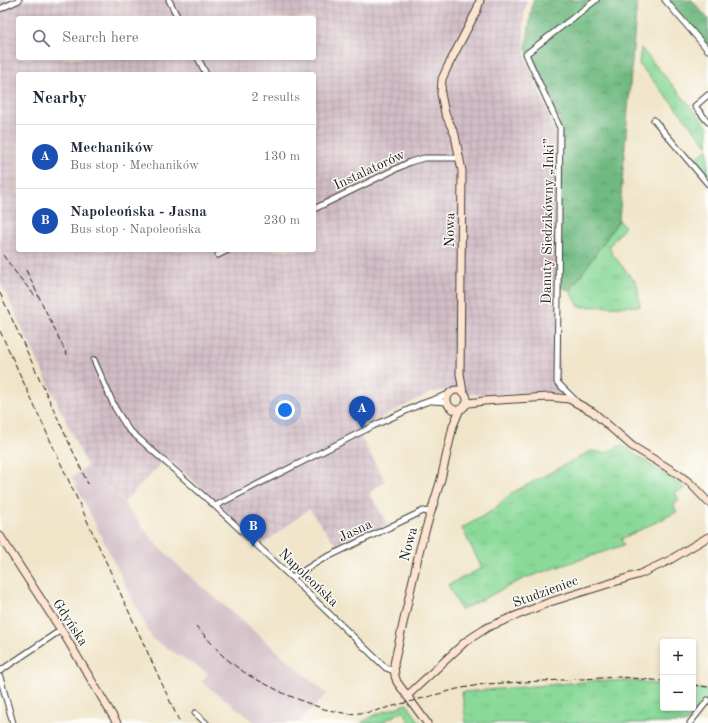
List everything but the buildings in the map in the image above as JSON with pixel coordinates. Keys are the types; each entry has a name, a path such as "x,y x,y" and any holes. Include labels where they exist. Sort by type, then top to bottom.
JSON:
{"street":[{"path":"0,9 19,0"},
{"path":"169,0 177,16"},
{"name":"Nowa","path":"465,394 460,374 463,182 455,135 442,104 441,87 447,68 477,10 480,0"},
{"name":"Danuty Siedzikówny „Inki”","path":"578,403 556,382 560,128 526,54 596,0"},
{"path":"665,0 708,50"},
{"path":"199,60 205,72"},
{"path":"708,95 695,106 708,122"},
{"path":"654,120 708,184"},
{"name":"Instalatorów","path":"316,208 410,162 424,158 460,158"},
{"path":"218,255 224,252"},
{"name":"Napoleońska","path":"94,360 115,408 128,429 215,506 386,668 394,671"},
{"name":"Nowa","path":"452,392 460,374"},
{"path":"215,506 373,426 421,404 459,390 465,394 484,401"},
{"path":"450,405 452,392"},
{"path":"463,407 467,400 465,394"},
{"path":"431,401 463,407 469,403 484,401 549,397 565,398 578,403 593,412 632,446 690,483 708,502"},
{"name":"Nowa","path":"450,405 453,426"},
{"name":"Nowa","path":"394,671 396,655 415,568 441,479 453,426 463,407"},
{"name":"Jasna","path":"292,578 319,561 423,511 431,512"},
{"name":"Gdyńska","path":"0,536 61,630 117,723"},
{"name":"Studzieniec","path":"407,696 465,642 488,627 550,602 640,574 661,564 708,537"},
{"path":"0,671 61,630"},
{"path":"394,671 397,682 427,723"},
{"path":"0,677 13,723"},
{"path":"690,723 708,700"},
{"path":"194,713 206,723"}],"shaded area":[{"path":"0,0 527,0 524,13 524,52 555,132 558,183 559,394 466,394 442,391 430,393 357,430 385,481 369,493 388,525 340,550 309,509 262,545 171,461 160,465 124,502 87,466 0,281"},
{"path":"87,466 123,502 156,544 184,571 327,694 297,723 256,723 202,682 208,673 152,639 72,477"}],"green space":[{"path":"533,0 637,0 619,220 570,291 559,286 558,183 560,120 526,48"},
{"path":"669,0 692,0 708,19 708,46"},
{"path":"641,48 708,127 708,146 639,64"},
{"path":"708,148 708,179 693,161"},
{"path":"619,220 625,227 609,246 612,254 637,284 640,306 579,307 570,291"},
{"path":"622,445 686,488 675,492 679,501 673,504 677,512 621,539 624,545 525,578 461,610 448,585 482,568 462,528 492,511 510,494 591,451 605,453"},
{"path":"594,681 633,681 660,685 660,711 696,711 696,688 708,690 708,698 687,723 466,723 462,692"},
{"path":"407,704 420,723 407,723 409,721 403,711 381,723 361,723 377,714"}],"railway":[{"path":"3,255 35,296"},
{"path":"26,270 67,355"},
{"path":"0,293 88,484"},
{"path":"0,331 180,723"},
{"path":"196,626 223,656 248,675 285,694 305,702 324,709 348,714 371,712 457,689 485,684 620,677 660,681"},
{"path":"696,685 708,687"}],"place":[{"name":"Mechaników","path":"362,429"},
{"name":"Napoleońska - Jasna","path":"253,547"}]}
